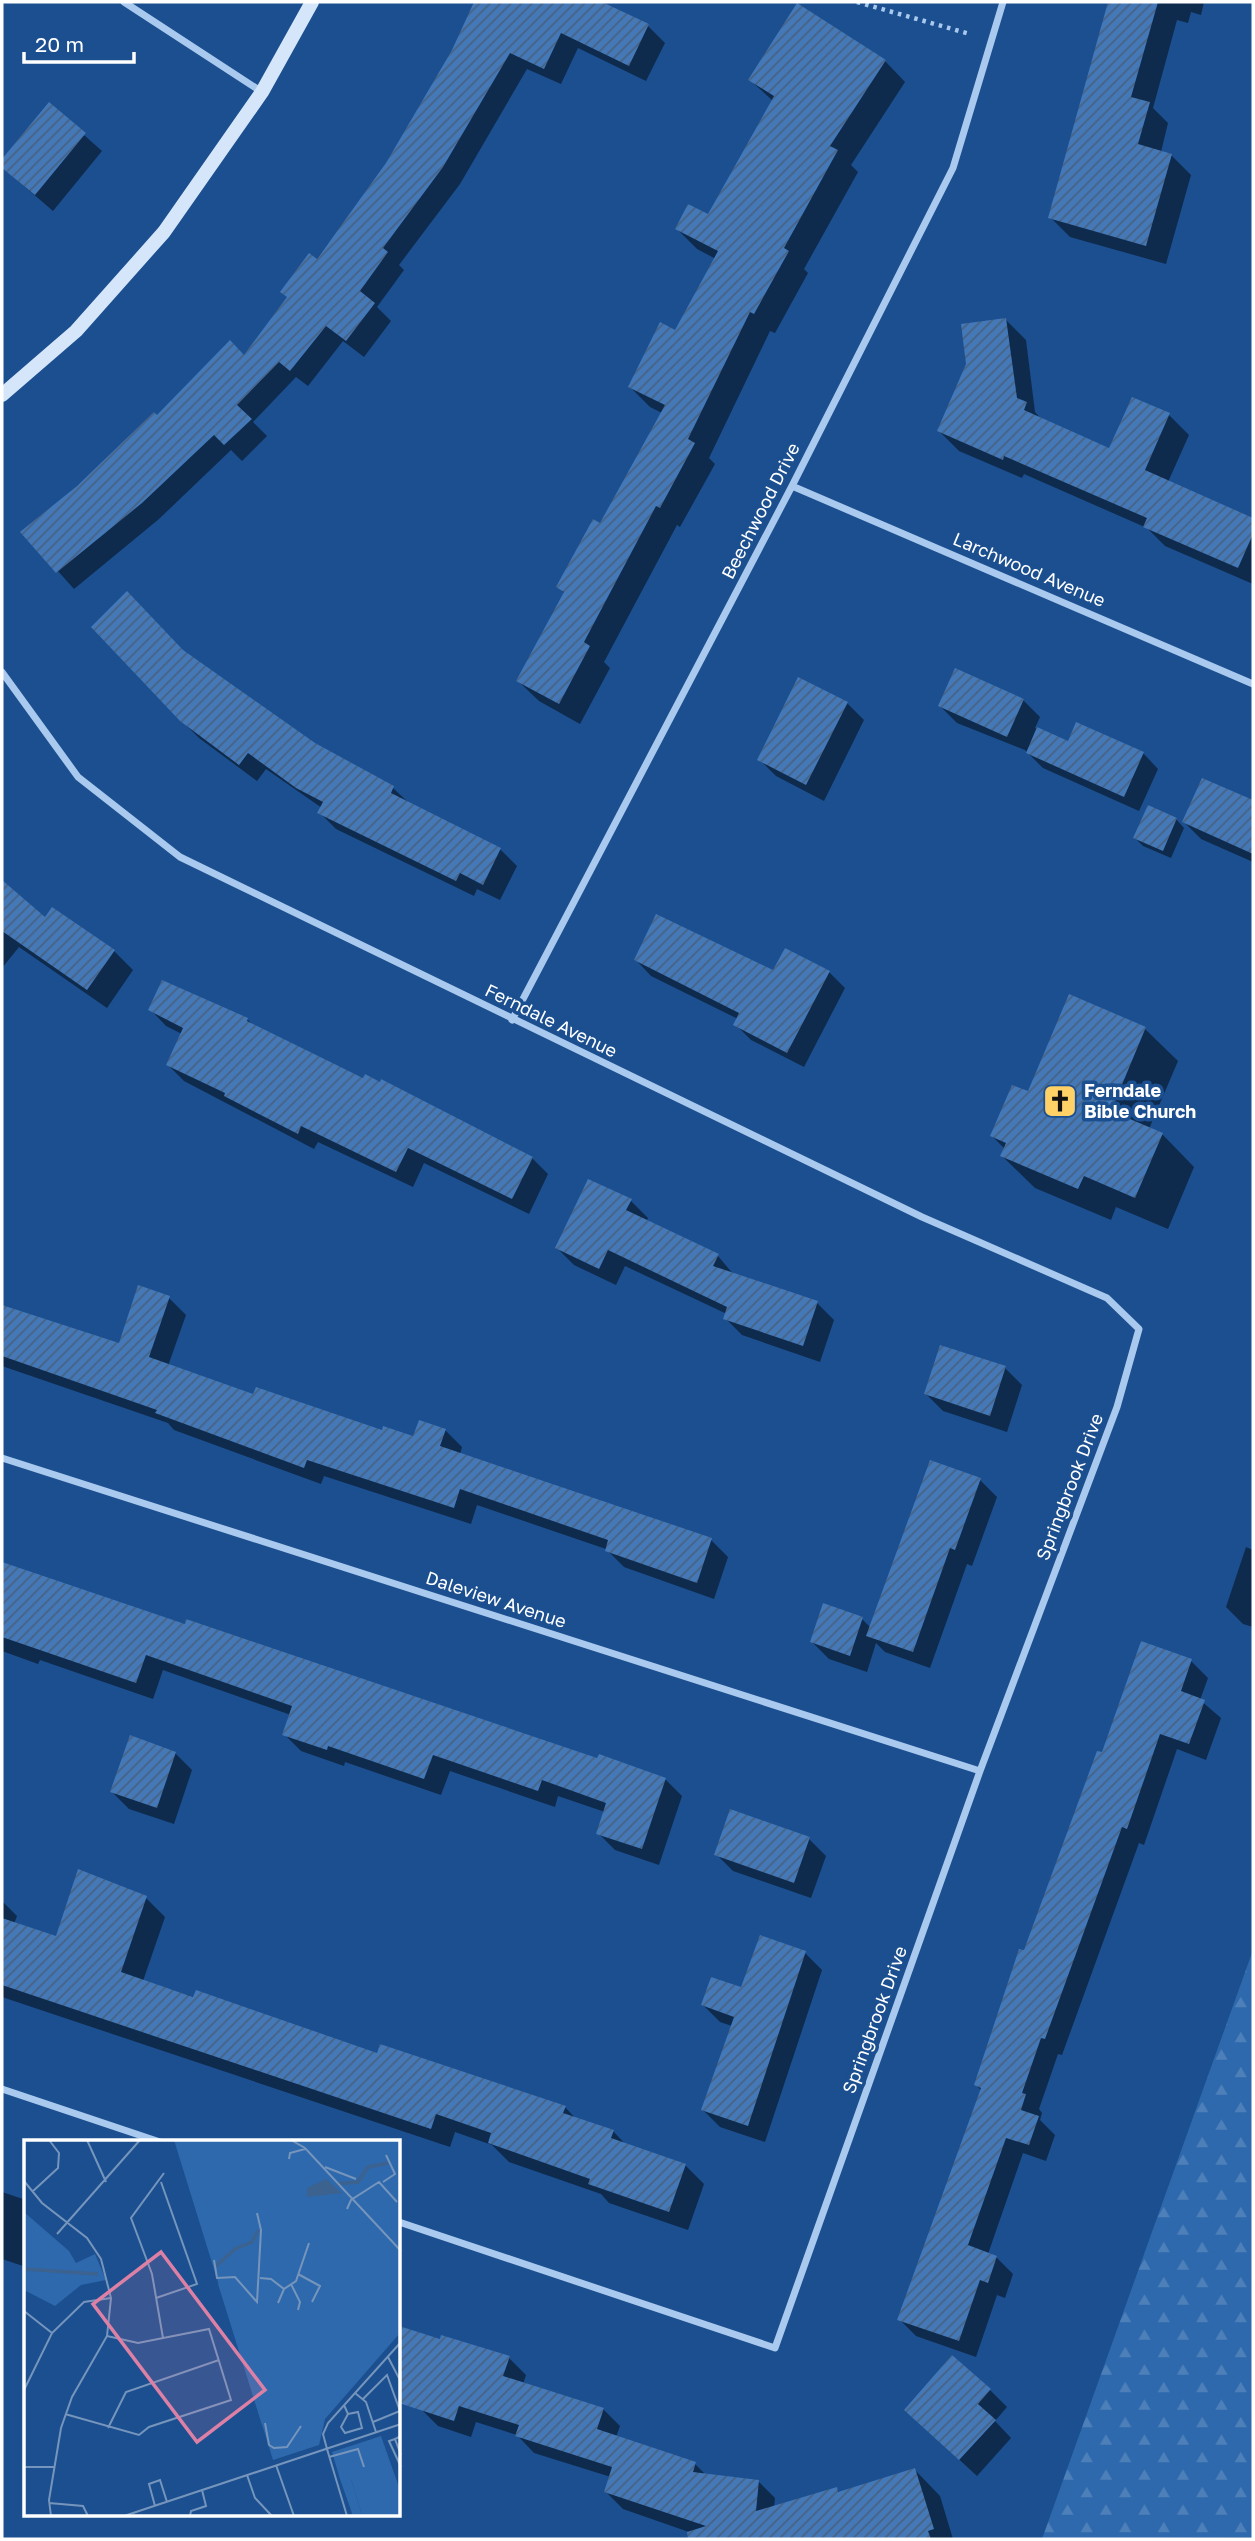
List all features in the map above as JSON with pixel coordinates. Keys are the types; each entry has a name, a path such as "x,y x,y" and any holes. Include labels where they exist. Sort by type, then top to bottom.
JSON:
{"street":[{"path":"124,2 262,92"},
{"path":"2,395 76,331 164,232 262,92 312,2"},
{"name":"Beechwood Drive","path":"512,1020 792,486 953,168 1003,2"},
{"name":"Larchwood Avenue","path":"792,486 1253,684"},
{"name":"Ferndale Avenue","path":"2,672 78,778 180,857 922,1217 1107,1298 1139,1329"},
{"name":"Springbrook Drive","path":"401,2223 775,2348 981,1771 1117,1407 1139,1329"},
{"name":"Daleview Avenue","path":"2,1458 981,1771"},
{"path":"2,2089 154,2140"}],"path":[{"path":"857,2 992,40"}],"green space":[{"path":"1253,1950 1253,2537 1042,2539"}],"building":[{"path":"474,2 602,2 649,24 629,66 561,33 544,69 510,53 443,167 383,248 388,252 360,291 375,303 346,341 326,326 290,371 279,362 237,405 252,419 224,445 214,435 142,503 56,573 20,532 77,486 154,412 157,415 230,340 244,355 287,297 280,292 309,253 317,259 386,163 452,50"},
{"path":"1108,2 1158,2 1131,97 1150,102 1138,144 1172,154 1146,246 1048,218"},
{"path":"797,3 886,60 830,146 838,150 784,248 789,251 754,314 750,312 688,439 695,443 660,508 656,506 584,642 590,646 559,704 516,681 564,592 556,587 593,519 600,523 665,405 628,387 660,322 675,330 718,251 675,229 688,204 708,214 774,96 748,80"},
{"path":"49,102 86,133 35,195 2,168 2,159"},
{"path":"1006,318 1017,398 1027,402 1024,410 1109,448 1132,397 1170,413 1145,470 1253,518 1253,534 1238,568 1143,527 1147,518 1004,456 1003,460 937,431 966,364 961,324"},
{"path":"127,591 183,650 315,743 394,786 391,793 501,848 483,885 460,873 456,881 317,813 323,802 296,788 248,753 239,765 180,721 91,627"},
{"path":"955,668 1024,699 1007,737 938,706"},
{"path":"798,677 848,702 806,785 757,760"},
{"path":"1076,722 1144,752 1124,797 1026,753 1037,727 1068,741"},
{"path":"1202,778 1253,800 1253,854 1182,822"},
{"path":"1148,805 1177,818 1163,851 1133,838"},
{"path":"2,880 45,917 52,907 115,950 87,990 2,931"},
{"path":"656,914 773,970 785,948 830,971 787,1053 733,1025 739,1013 634,960"},
{"path":"162,980 248,1018 247,1021 363,1078 365,1074 380,1082 381,1079 533,1157 512,1199 408,1148 396,1172 301,1126 298,1134 224,1096 225,1093 166,1065 183,1028 148,1010"},
{"name":"Ferndale Bible Church","path":"1069,994 1146,1027 1111,1111 1163,1133 1135,1198 1084,1176 1078,1189 1000,1156 1006,1143 990,1136 1012,1085 1028,1091"},
{"path":"588,1179 632,1199 626,1210 719,1254 713,1266 818,1301 803,1346 723,1319 727,1307 608,1250 599,1269 555,1248"},
{"path":"138,1285 170,1296 149,1357 253,1394 256,1387 382,1430 383,1426 413,1436 419,1420 446,1429 440,1446 712,1538 697,1583 605,1551 608,1540 460,1489 454,1508 307,1460 304,1468 155,1413 157,1410 2,1356 2,1305 119,1343"},
{"path":"940,1345 1006,1366 990,1416 924,1394"},
{"path":"930,1460 981,1478 955,1550 950,1548 913,1652 866,1636"},
{"path":"2,1562 185,1624 186,1619 597,1758 599,1754 666,1778 642,1849 596,1834 606,1803 542,1780 538,1791 433,1755 424,1779 328,1746 327,1750 282,1735 292,1706 146,1655 136,1683 2,1637"},
{"path":"823,1603 863,1617 850,1656 810,1642"},
{"path":"1141,1641 1192,1659 1181,1691 1205,1700 1189,1744 1160,1734 1127,1829 1122,1827 1045,2039 1041,2038 1022,2093 1026,2094 1021,2110 1039,2116 1029,2145 1006,2138 968,2245 997,2256 988,2283 980,2280 959,2341 897,2320 981,2088 974,2085 1019,1949 1024,1950 1097,1751 1102,1752"},
{"path":"130,1735 176,1752 157,1808 110,1792"},
{"path":"730,1809 810,1837 794,1883 714,1855"},
{"path":"78,1869 147,1896 121,1972 193,1997 196,1990 377,2053 380,2044 566,2106 563,2113 614,2130 611,2138 686,2164 669,2212 588,2184 590,2179 488,2143 491,2133 436,2114 431,2129 2,1985 2,1918 56,1936"},
{"path":"760,1935 806,1951 748,2126 701,2110 734,2017 701,2005 711,1977 741,1987"},
{"path":"401,2327 440,2339 441,2335 510,2356 503,2376 604,2408 597,2429 696,2462 693,2472 759,2480 756,2511 837,2487 838,2492 915,2468 934,2529 928,2531 931,2539 688,2539 687,2532 706,2526 604,2492 612,2467 515,2436 519,2425 459,2406 454,2421 401,2404"},
{"path":"952,2355 991,2389 978,2404 996,2420 959,2460 904,2410"}],"place":[{"name":"Ferndale Bible Church","path":"1060,1101"}]}
